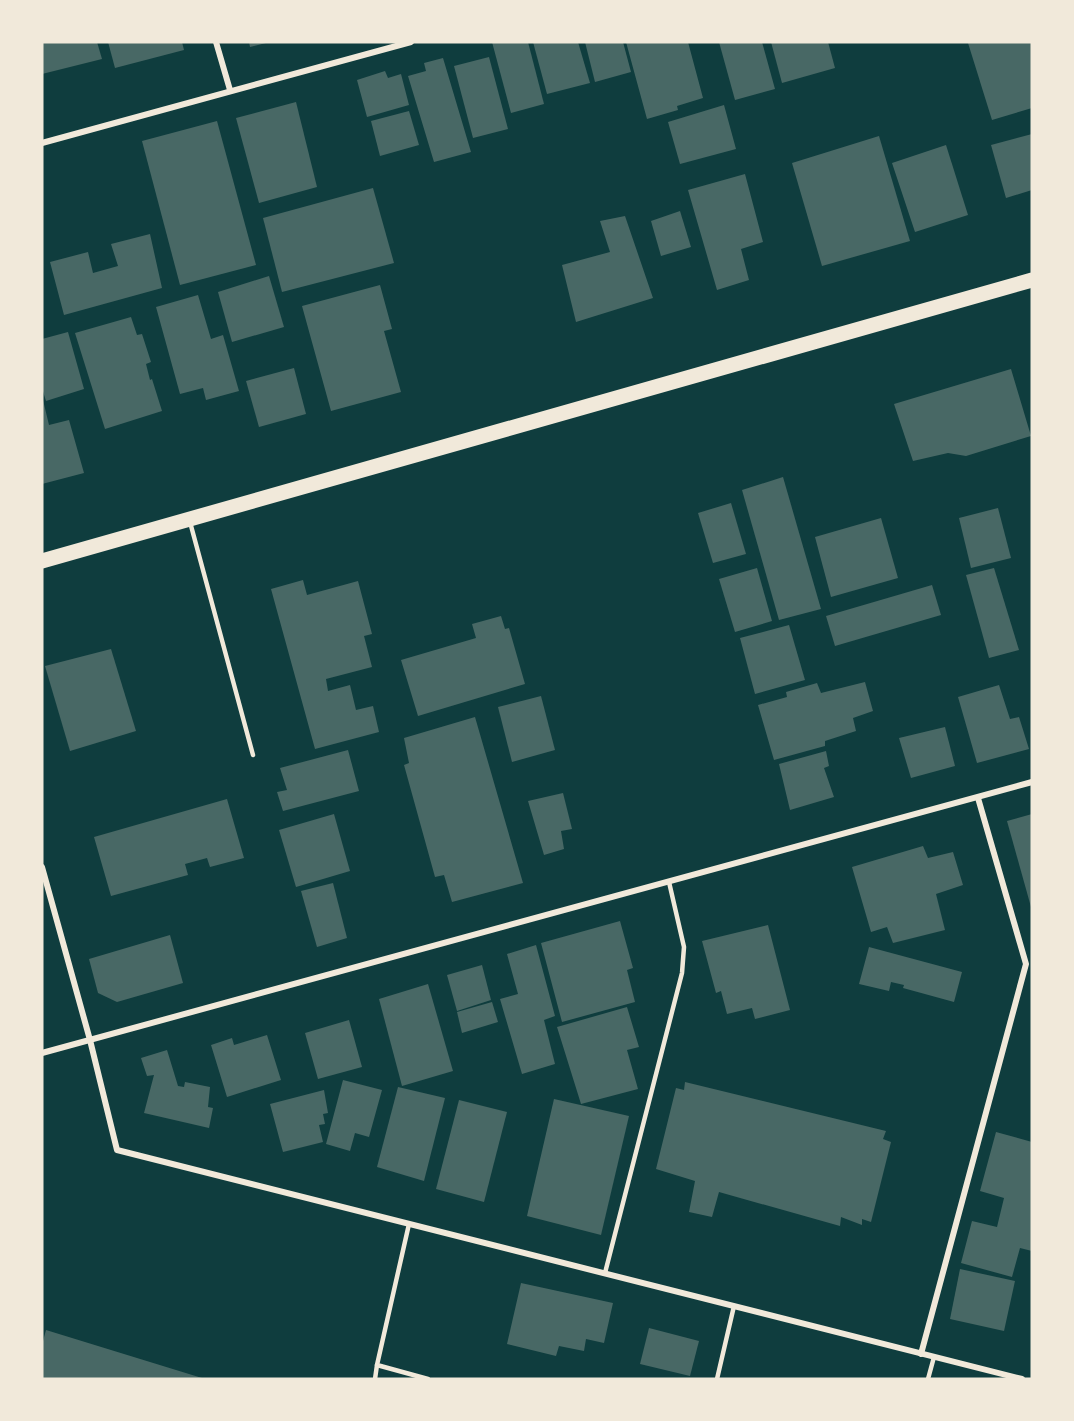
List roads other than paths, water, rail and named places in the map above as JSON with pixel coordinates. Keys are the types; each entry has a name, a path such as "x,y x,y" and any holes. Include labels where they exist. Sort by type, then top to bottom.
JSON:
{"main road":[{"path":"42,561 1032,280"}],"street":[{"path":"216,42 230,90"},
{"path":"42,143 411,42"},
{"path":"42,1053 1032,782"},
{"path":"921,1354 1026,964 978,798"},
{"path":"42,867 90,1040 117,1150 1022,1379"}],"lane":[{"path":"189,519 253,754"},
{"path":"605,1273 682,973 684,947 669,882"},
{"path":"375,1379 409,1224"},
{"path":"717,1379 734,1306"},
{"path":"928,1379 933,1357"},
{"path":"377,1365 428,1379"}]}
